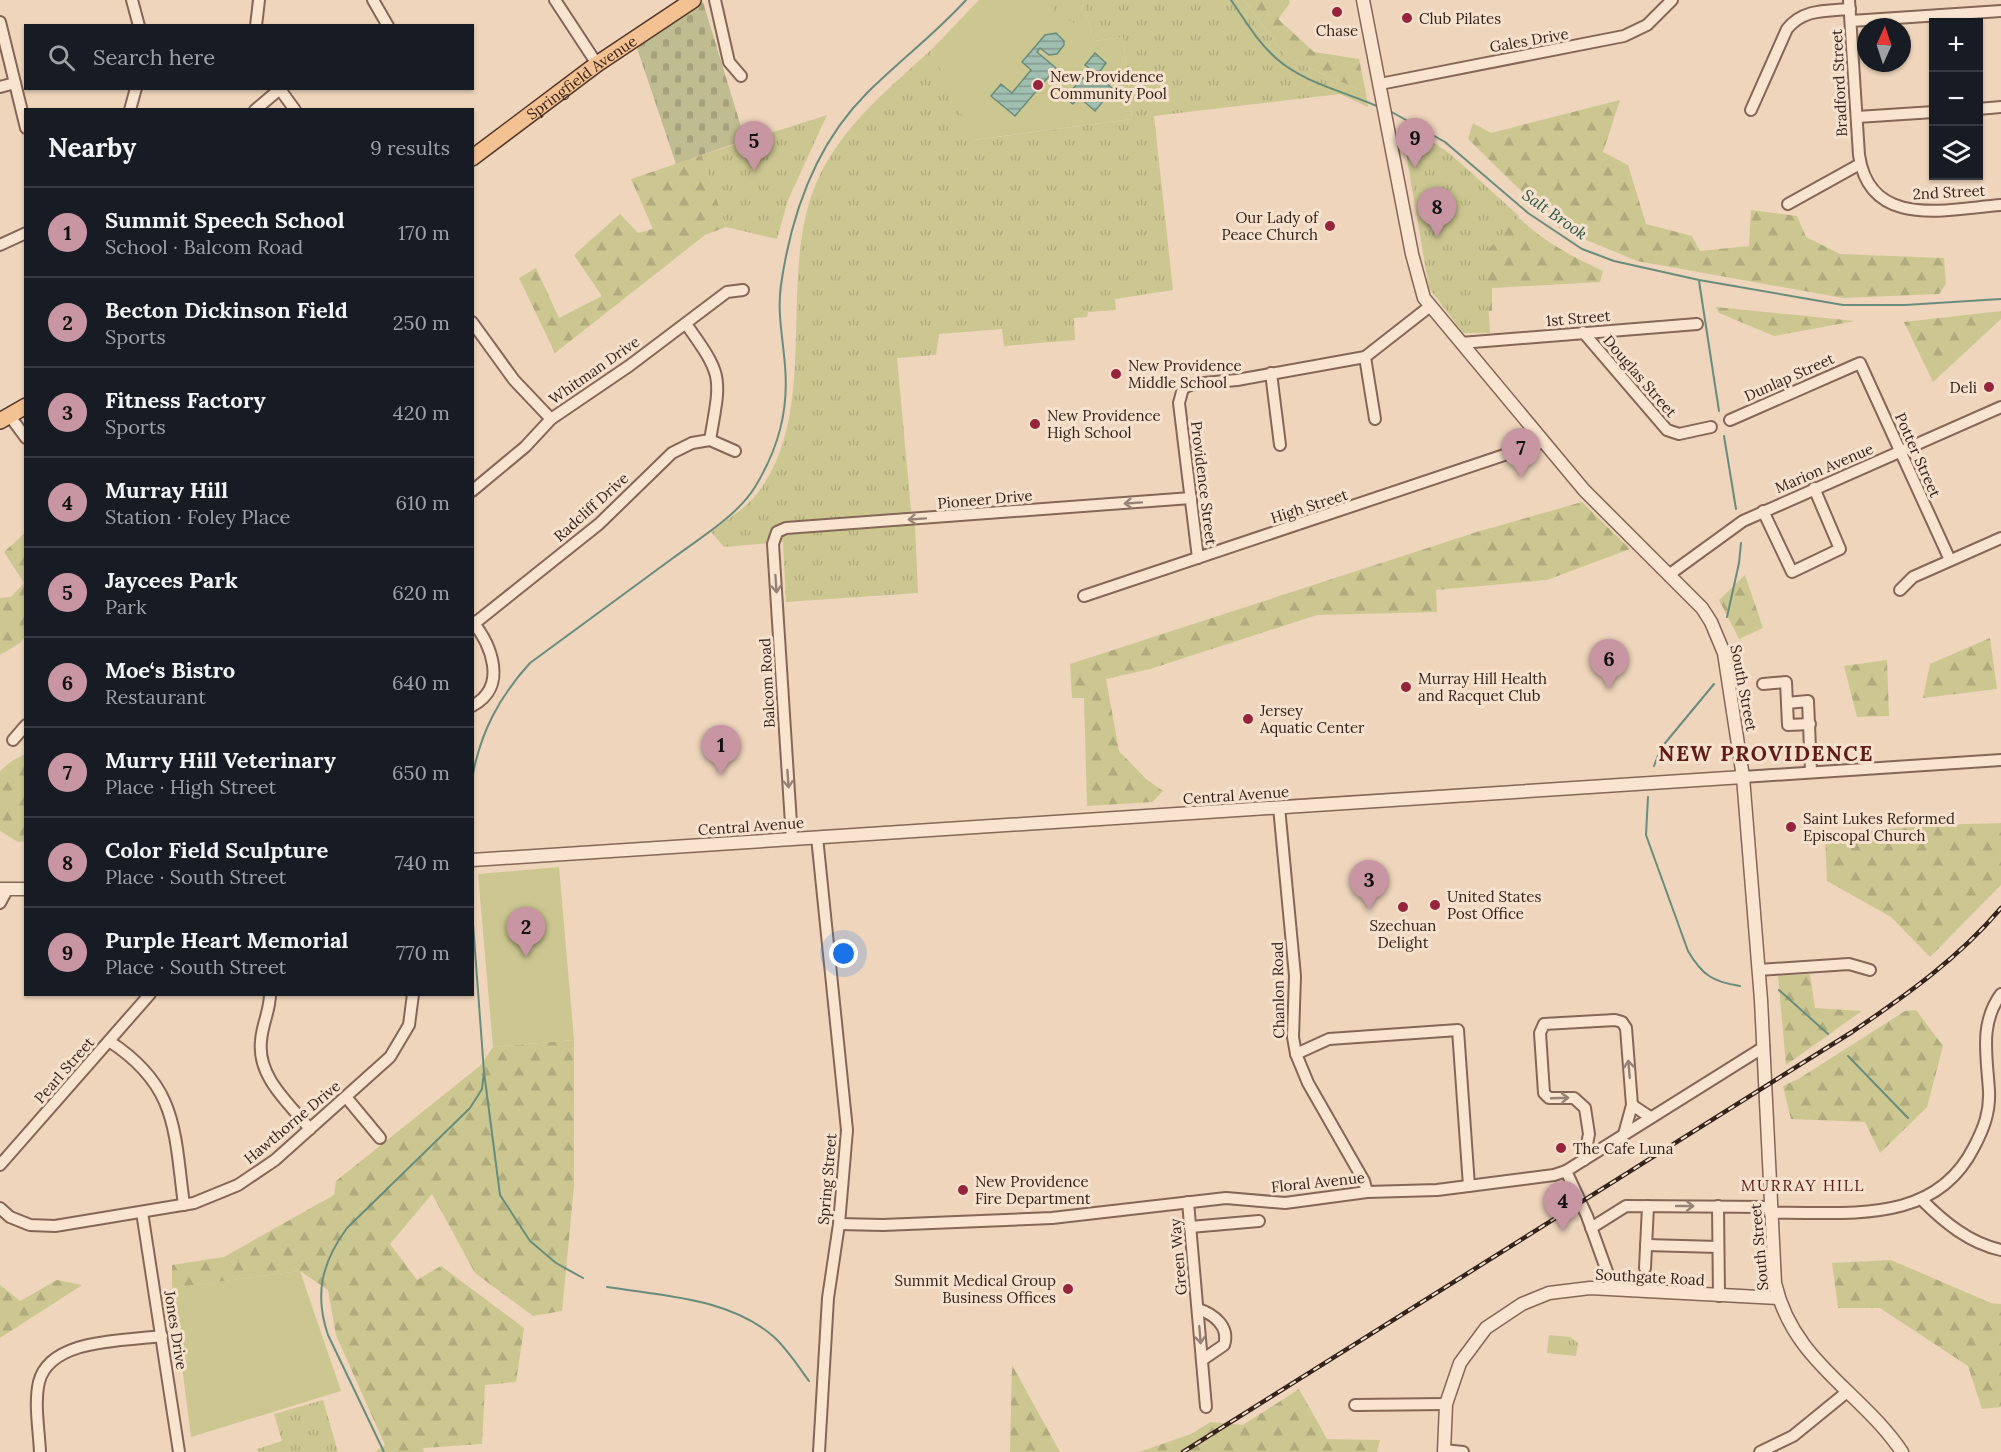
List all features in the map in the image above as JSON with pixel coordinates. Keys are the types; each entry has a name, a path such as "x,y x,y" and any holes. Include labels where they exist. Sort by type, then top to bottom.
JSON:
{"main road":[{"name":"Springfield Avenue","path":"474,156 597,64 693,0"},
{"path":"4,418 24,406"}],"street":[{"path":"132,0 139,24"},
{"path":"256,24 260,0"},
{"path":"373,0 387,24"},
{"path":"555,0 597,64"},
{"path":"715,0 729,62 741,76"},
{"name":"South Street","path":"1363,0 1420,288 1429,307 1584,490 1702,608 1724,653 1743,777 1764,1047 1772,1260 1778,1298 1802,1345 1885,1430 1902,1452"},
{"name":"Gales Drive","path":"1380,88 1624,36 1647,25 1672,0"},
{"path":"1751,110 1792,22 1810,12 1849,4"},
{"name":"Bradford Street","path":"1849,4 1860,164"},
{"path":"1851,21 2001,11"},
{"path":"0,22 24,120"},
{"path":"0,87 15,83"},
{"path":"131,108 135,90"},
{"path":"257,108 278,90"},
{"path":"280,90 293,108"},
{"path":"1983,109 2001,107"},
{"path":"1857,117 1929,112"},
{"path":"1788,204 1860,164"},
{"name":"2nd Street","path":"1860,164 1872,189 1898,207 1923,211 2001,204"},
{"path":"0,245 24,234"},
{"name":"Whitman Drive","path":"474,489 525,447 550,419 686,324 727,292 743,290"},
{"path":"1280,445 1271,373 1365,357 1429,307"},
{"path":"686,324 717,372 718,393 711,440 735,452"},
{"name":"1st Street","path":"1461,343 1697,324"},
{"path":"474,329 514,380 550,419"},
{"name":"Douglas Street","path":"1583,332 1667,430 1679,434 1711,427"},
{"path":"1365,357 1375,419"},
{"name":"Dunlap Street","path":"1730,420 1860,363"},
{"name":"Potter Street","path":"1860,363 1950,560"},
{"name":"Providence Street","path":"1198,558 1179,398 1183,388 1193,384 1237,380 1271,373"},
{"name":"Marion Avenue","path":"1670,574 1720,536 1763,511 2001,407"},
{"path":"4,418 24,436"},
{"name":"Radcliff Drive","path":"474,622 599,524 672,453 692,443 711,440"},
{"name":"High Street","path":"1084,596 1543,442"},
{"path":"1763,511 1792,572 1840,549 1814,488"},
{"name":"Pioneer Drive","path":"781,529 1191,498"},
{"name":"Balcom Road","path":"781,529 775,535 773,544 792,839"},
{"path":"1900,590 1912,577 2001,538"},
{"path":"474,622 488,642 494,664 489,686 475,705"},
{"path":"1764,684 1786,682 1788,725 1810,724"},
{"path":"1787,703 1808,701 1810,772"},
{"path":"13,741 24,727"},
{"name":"Central Avenue","path":"474,860 2001,760"},
{"name":"Chanlon Road","path":"1279,807 1295,976 1293,1037 1296,1054 1303,1074 1364,1181 1367,1192"},
{"name":"Spring Street","path":"817,837 847,1130 839,1224 828,1298 819,1452"},
{"path":"0,903 4,890 24,889"},
{"path":"1759,970 1849,964 1870,970"},
{"path":"1591,1228 1620,1208 1718,1206 1770,1210 1895,1210 1922,1200 1939,1190 1960,1169 1979,1138 1989,1110 1986,1026 1990,1012 2001,994"},
{"name":"Pearl Street","path":"0,1165 148,996"},
{"path":"270,996 270,1009 261,1038 263,1067 275,1086 310,1129"},
{"name":"Hawthorne Drive","path":"0,1208 19,1221 42,1227 184,1205 207,1199 238,1185 275,1160 390,1057 409,1025 413,996"},
{"path":"1584,1160 1589,1134 1587,1114 1582,1103 1569,1097 1550,1098 1544,1093 1540,1033 1544,1024 1615,1020 1622,1022 1626,1028 1632,1105 1624,1134"},
{"path":"1296,1054 1329,1039 1458,1030 1469,1186"},
{"path":"109,1041 141,1064 160,1088 172,1122 184,1205"},
{"name":"Floral Avenue","path":"839,1224 883,1225 1052,1218 1226,1198 1285,1203 1367,1192 1407,1192 1469,1186 1566,1171 1764,1047"},
{"path":"346,1097 380,1138"},
{"path":"1632,1105 1650,1117"},
{"path":"1989,1110 2001,1109"},
{"path":"1589,1134 1604,1146"},
{"path":"1566,1171 1591,1228 1613,1288"},
{"path":"1922,1200 1946,1224 1970,1238 2001,1250"},
{"name":"Green Way","path":"1188,1202 1206,1407"},
{"path":"1645,1268 1648,1206"},
{"path":"1718,1206 1719,1296"},
{"name":"Jones Drive","path":"142,1212 179,1452"},
{"path":"1190,1227 1259,1221"},
{"path":"1646,1245 1718,1247"},
{"name":"Southgate Road","path":"1444,1451 1446,1404 1454,1376 1468,1349 1486,1328 1509,1311 1534,1298 1562,1290 1613,1288 1778,1298"},
{"name":"Green Way","path":"1198,1309 1216,1317 1225,1333 1224,1346 1202,1360"},
{"path":"40,1452 38,1392 42,1373 54,1357 72,1348 162,1336"},
{"path":"1760,1452 1793,1436 1846,1392"},
{"path":"1355,1405 1446,1404"},
{"path":"1444,1451 1463,1452"}],"green space":[{"name":"New Providence Community Pool","path":"979,0 1082,0 1094,41 1123,37 1132,119 973,140 931,50"},
{"path":"1050,0 1072,0 1074,23 1054,11"},
{"path":"1082,0 1244,0 1287,58 1366,93 1368,107 1340,94 1154,116 1173,290 1115,299 1116,310 1088,312 1087,317 1074,318 1075,340 1004,346 1002,329 939,334 936,355 897,358 911,510 915,526 918,593 786,602 783,542 724,547 711,532 741,510 757,494 776,462 787,427 793,390 802,233 811,197 820,174 846,134 861,116 931,50 974,140 1132,119 1123,37 1094,41"},
{"path":"1244,0 1289,0 1290,3 1278,19 1314,52 1359,59 1366,93 1287,58"},
{"path":"703,2 745,140 676,164 637,48"},
{"path":"1620,100 1603,152 1628,165 1646,224 1692,236 1700,251 1749,246 1751,210 1797,216 1806,237 1840,254 1944,258 1946,284 1939,294 1843,298 1637,261 1560,229 1468,139 1473,123 1491,133"},
{"path":"827,115 788,200 777,239 726,227 702,155"},
{"path":"1401,123 1449,153 1519,216 1485,253 1490,333 1463,333 1429,288"},
{"path":"1434,143 1471,172 1536,233 1583,262 1603,271 1600,282 1492,288 1492,311 1474,312"},
{"path":"702,155 726,227 705,235 555,353 519,278 536,268 559,318 602,296 574,255 620,214 638,233 653,229 631,179"},
{"path":"1716,307 1855,321 1774,336 1719,313"},
{"path":"2001,311 2001,319 1933,382 1904,322"},
{"path":"1582,502 1630,549 1547,580 1436,590 1437,612 1317,615 1150,669 1106,679 1119,751 1146,779 1163,791 1152,802 1087,806 1084,698 1072,698 1070,664 1480,531"},
{"path":"24,534 24,583 4,552"},
{"path":"1745,575 1763,628 1739,639 1719,600"},
{"path":"24,583 24,638 0,655 0,598 11,597"},
{"path":"1990,638 1997,689 1923,698 1930,664"},
{"path":"1887,660 1889,716 1857,717 1844,666"},
{"path":"24,755 24,841 18,842 0,831 0,771"},
{"path":"2001,823 2001,885 1930,957 1891,917 1827,881 1825,836 1931,825"},
{"path":"559,867 574,1040 493,1047 478,874"},
{"path":"1810,974 1815,1008 1862,1011 1786,1065 1778,976"},
{"path":"1916,1010 1943,1046 1927,1107 1880,1153 1865,1122 1791,1119 1783,1086 1800,1078 1905,1011"},
{"path":"574,1040 574,1186 562,1311 533,1316 475,1273 432,1194 390,1244 417,1280 441,1266 524,1328 516,1382 485,1385 482,1444 423,1448 424,1452 375,1452 385,1445 336,1335 328,1290 300,1271 172,1288 172,1265 224,1257 334,1195 336,1181 481,1065 493,1047"},
{"path":"1891,1260 1991,1303 2001,1304 2001,1407 1982,1409 1968,1366 1880,1308 1838,1308 1832,1263"},
{"path":"300,1271 341,1391 191,1437 172,1288"},
{"path":"57,1280 82,1285 0,1338 0,1285 20,1301"},
{"path":"1549,1335 1570,1337 1578,1343 1576,1356 1547,1353"},
{"path":"1012,1365 1060,1452 1010,1452"},
{"path":"1299,1389 1327,1439 1380,1440 1377,1452 1139,1452 1191,1434 1211,1422 1243,1425"},
{"path":"323,1400 338,1452 258,1452 257,1449 282,1441 274,1414"}],"shaded area":[{"path":"1056,33 1064,41 1064,45 1057,54 1049,55 1040,48 1037,52 1056,68 1015,116 991,96 1001,84 1012,93 1031,70 1022,62 1045,35"},
{"path":"1095,53 1106,63 1097,75 1113,89 1095,111 1079,97 1073,104 1065,98 1090,69 1085,65"}],"waterway":[{"path":"474,770 480,746 492,716 509,689 530,663 717,526 738,508 755,487 776,444 783,414 786,383 780,316 781,285 791,233 808,182 833,135 849,113 879,81 966,0"},
{"name":"Salt Brook","path":"1231,0 1264,46 1288,67 1312,81 1379,107"},
{"name":"Salt Brook","path":"1390,111 1445,142 1528,213 1582,249 1614,261 1699,280 1843,305 1905,305 2001,299"},
{"path":"1699,281 1719,411"},
{"path":"1724,436 1736,509"},
{"path":"1727,617 1741,543"},
{"path":"1654,766 1661,748 1714,684"},
{"path":"1648,797 1646,835 1688,951 1703,972 1722,982 1740,986"},
{"path":"474,937 484,1072 500,1195 530,1241 556,1263 583,1278"},
{"path":"1779,990 1828,1034"},
{"path":"1848,1056 1908,1118"},
{"path":"384,1452 328,1335 321,1292 326,1266 347,1228 470,1108 482,1089 484,1072"},
{"path":"607,1287 673,1296 717,1306 737,1314 774,1337 809,1381"}],"railway":[{"path":"1183,1452 1852,1032 1949,960 2001,908"}],"place":[{"name":"Chase","path":"1337,12"},
{"name":"Club Pilates","path":"1407,18"},
{"name":"New Providence Community Pool","path":"1038,85"},
{"name":"Purple Heart Memorial","path":"1415,168"},
{"name":"Jaycees Park","path":"754,171"},
{"name":"Our Lady of Peace Church","path":"1330,226"},
{"name":"Color Field Sculpture","path":"1437,237"},
{"name":"New Providence Middle School","path":"1116,374"},
{"name":"Deli","path":"1989,387"},
{"name":"New Providence High School","path":"1035,424"},
{"name":"Murry Hill Veterinary","path":"1521,478"},
{"name":"Murray Hill Health and Racquet Club","path":"1406,687"},
{"name":"Moe‘s Bistro","path":"1609,689"},
{"name":"Jersey Aquatic Center","path":"1248,719"},
{"name":"Summit Speech School","path":"721,775"},
{"name":"Saint Lukes Reformed Episcopal Church","path":"1791,827"},
{"name":"United States Post Office","path":"1435,905"},
{"name":"Szechuan Delight","path":"1403,907"},
{"name":"Fitness Factory","path":"1369,910"},
{"name":"Becton Dickinson Field","path":"526,957"},
{"name":"The Cafe Luna","path":"1561,1148"},
{"name":"New Providence Fire Department","path":"963,1190"},
{"name":"Murray Hill","path":"1563,1231"},
{"name":"Summit Medical Group Business Offices","path":"1068,1289"}],"district":[{"name":"NEW PROVIDENCE","path":"1766,753"},
{"name":"MURRAY HILL","path":"1803,1185"}]}
